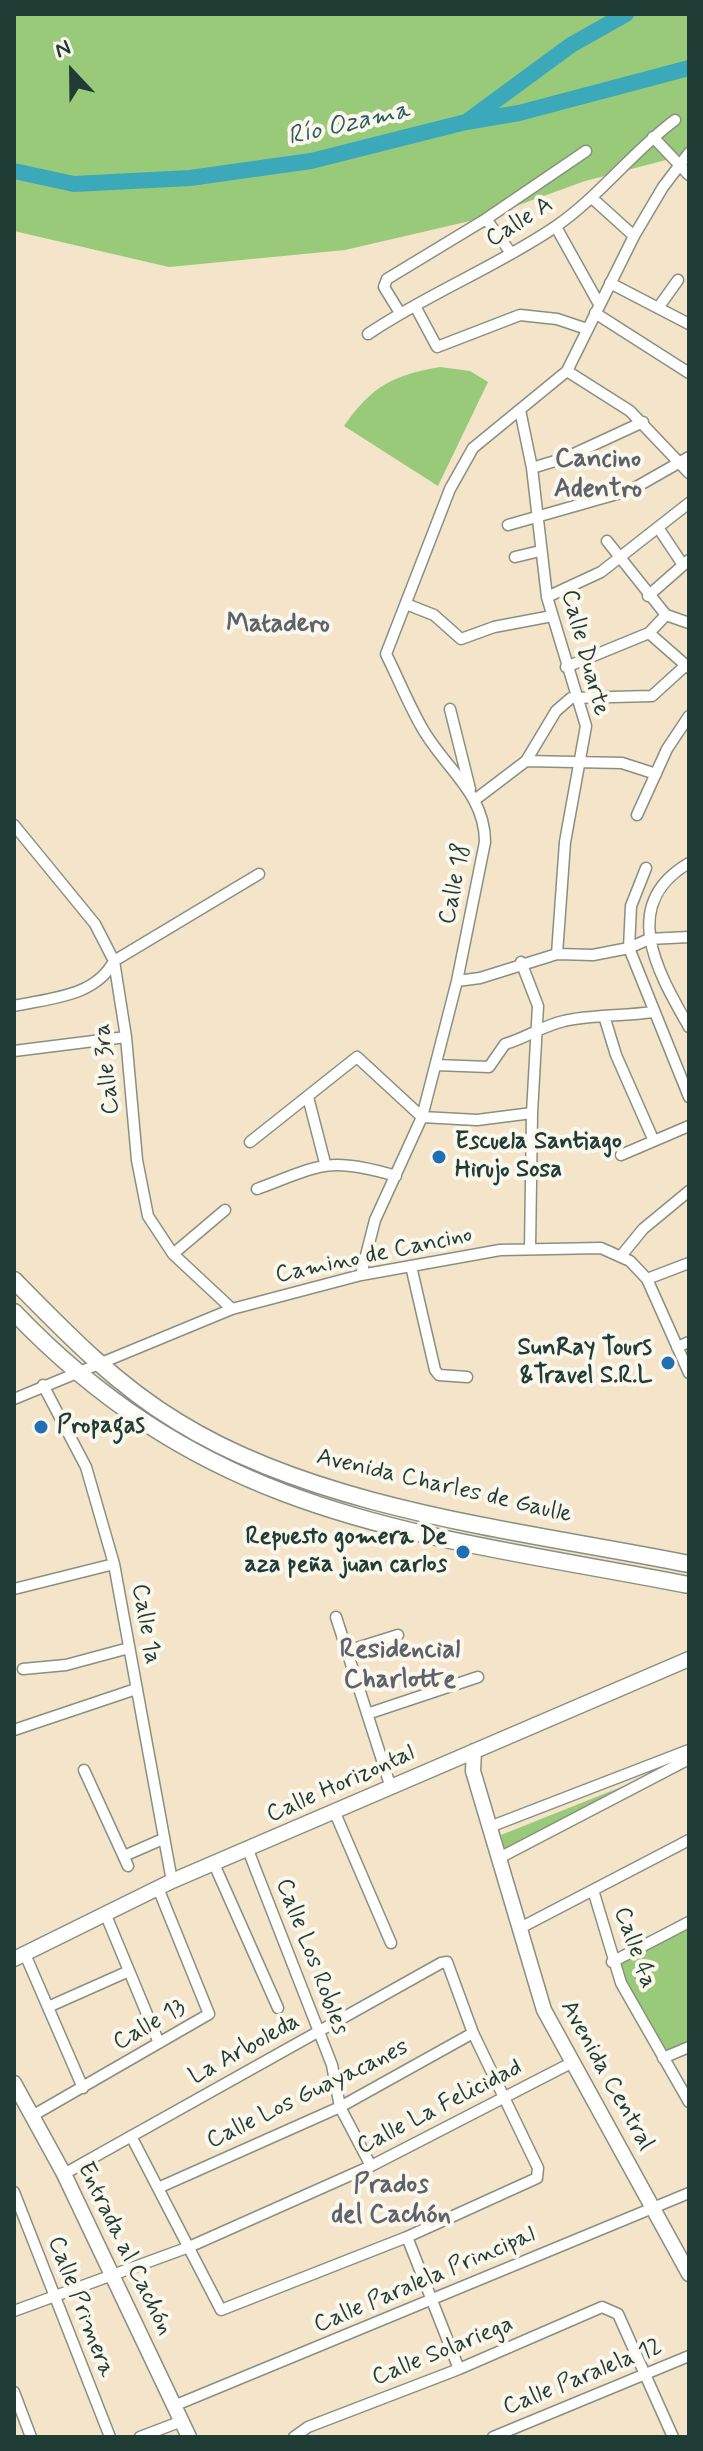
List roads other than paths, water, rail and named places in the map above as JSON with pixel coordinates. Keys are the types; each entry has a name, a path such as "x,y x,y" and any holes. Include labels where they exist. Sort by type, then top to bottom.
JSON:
{"main road":[{"name":"Avenida Charles de Gaulle","path":"14,1280 97,1362 179,1423 227,1449 313,1484 391,1504 689,1564"},
{"name":"Avenida Charles de Gaulle","path":"14,1312 75,1372 121,1409 199,1457 296,1500 410,1533 689,1585"},
{"name":"Calle Horizontal","path":"19,1956 172,1881 689,1659"},
{"name":"Avenida Central","path":"474,1751 471,1765 492,1826 544,2010 689,2274"},
{"name":"Entrada al Cachón","path":"14,2083 23,2109 64,2174 113,2273 189,2437"}],"street":[{"name":"Calle A","path":"368,334 400,313 556,227 592,198 653,137 675,120"},
{"path":"653,137 677,166 689,175"},
{"path":"400,313 384,287 387,279 486,219 586,151"},
{"path":"689,153 677,166 634,236 567,371 643,422 678,465 689,473"},
{"path":"592,198 634,236"},
{"path":"486,219 511,253"},
{"path":"556,227 597,308 689,373"},
{"path":"658,308 678,280"},
{"path":"610,283 689,324"},
{"path":"415,306 437,347 520,315 557,319 587,329"},
{"name":"Calle 18","path":"361,1275 375,1220 422,1117 457,981 485,842 485,821 473,795 422,729 386,654 450,489 473,448 567,371"},
{"name":"Calle Duarte","path":"520,410 532,468 547,597 586,726 565,842 557,954"},
{"path":"532,468 565,458 643,422"},
{"path":"508,525 631,490 689,457"},
{"path":"547,597 586,582 620,559 689,503"},
{"path":"648,596 686,562 659,529"},
{"path":"607,541 666,615 689,623"},
{"path":"515,557 540,551"},
{"path":"406,604 434,615 461,639 494,627 552,616"},
{"path":"566,667 649,633 666,615"},
{"path":"450,709 473,795 526,761 556,711 571,698 652,696 687,667 649,633"},
{"path":"637,815 689,716"},
{"path":"526,761 622,763 656,774"},
{"name":"Calle 3ra","path":"14,825 95,924 114,961 126,1037 141,1187 148,1216 173,1254 232,1309"},
{"path":"689,863 677,870 656,897 649,918 649,939 660,975 689,1027"},
{"path":"646,868 631,906 629,948 689,1097"},
{"path":"14,1006 93,987 105,977 114,961 259,874"},
{"path":"457,981 480,978 521,962 557,954 593,955 629,948 649,939 689,937"},
{"path":"521,962 538,1006 532,1113 530,1249"},
{"path":"436,1065 489,1067 505,1044 528,1037 538,1028 568,1020 605,1019 653,1012"},
{"path":"605,1019 616,1055 653,1139"},
{"path":"14,1051 126,1037"},
{"path":"250,1142 357,1057 422,1117 477,1120 532,1113"},
{"path":"308,1097 325,1163"},
{"path":"621,1155 689,1126"},
{"path":"257,1189 325,1163 354,1164 396,1176"},
{"path":"689,1191 643,1229 621,1256 647,1279 689,1373"},
{"path":"173,1254 225,1210"},
{"name":"Camino de Cancino","path":"14,1399 97,1362 232,1309 361,1275 500,1250 601,1248 621,1256"},
{"path":"647,1279 689,1263"},
{"path":"411,1266 435,1370 439,1375 467,1377"},
{"path":"677,1347 689,1342"},
{"name":"Calle 1a","path":"43,1385 86,1467 114,1564 172,1881"},
{"path":"14,1589 114,1564"},
{"path":"336,1617 391,1788"},
{"path":"347,1651 398,1635"},
{"path":"23,1669 66,1665 129,1648"},
{"path":"367,1714 478,1677"},
{"path":"14,1730 136,1689"},
{"path":"492,1826 689,1750"},
{"path":"501,1857 689,1759"},
{"path":"84,1770 126,1861 163,1839"},
{"path":"335,1813 391,1943"},
{"path":"522,1927 689,1840"},
{"name":"Calle Los Robles","path":"248,1850 332,2065 340,2107 371,2166"},
{"path":"214,1864 278,2008"},
{"name":"Calle 13","path":"23,2109 83,2088 209,2014 158,1888"},
{"name":"Calle 4a","path":"593,1890 612,1962 689,2102"},
{"path":"105,1913 159,2043"},
{"path":"612,1962 689,1922"},
{"path":"19,1956 48,2007 83,2088"},
{"name":"La Arboleda","path":"64,2174 447,1962 473,2033"},
{"path":"48,2007 129,1971"},
{"path":"131,2136 221,2310 407,2237 537,2178 538,2168 473,2033"},
{"name":"Calle Los Guayacanes","path":"158,2188 340,2107 473,2033"},
{"path":"663,2058 689,2047"},
{"name":"Calle La Felicidad","path":"14,2311 189,2247 371,2166 571,2063"},
{"name":"Calle Primera","path":"14,2192 110,2437"},
{"name":"Calle Paralela Principal","path":"176,2405 689,2193"},
{"path":"407,2237 459,2369"},
{"name":"Calle Solariega","path":"294,2437 308,2427 459,2369 595,2309 608,2307 618,2314 645,2374"},
{"name":"Calle Paralela 12","path":"493,2437 689,2356"},
{"path":"645,2374 673,2437"},
{"path":"14,2392 31,2437"},
{"path":"140,2437 182,2421"}],"waterway":[{"path":"469,120 571,45 626,14"},
{"name":"Río Ozama","path":"14,171 74,184 190,178 311,161 466,122 519,113 689,68"}],"place":[{"name":"Escuela Santiago Hirujo Sosa","path":"439,1157"},
{"name":"SunRay Tours &Travel S.R.L","path":"668,1363"},
{"name":"Propagas","path":"41,1427"},
{"name":"Repuesto gomera De aza peña juan carlos","path":"463,1552"}],"district":[{"name":"Cancino Adentro","path":"598,476"},
{"name":"Matadero","path":"278,626"},
{"name":"Residencial Charlotte","path":"400,1667"},
{"name":"Prados del Cachón","path":"391,2202"}]}
